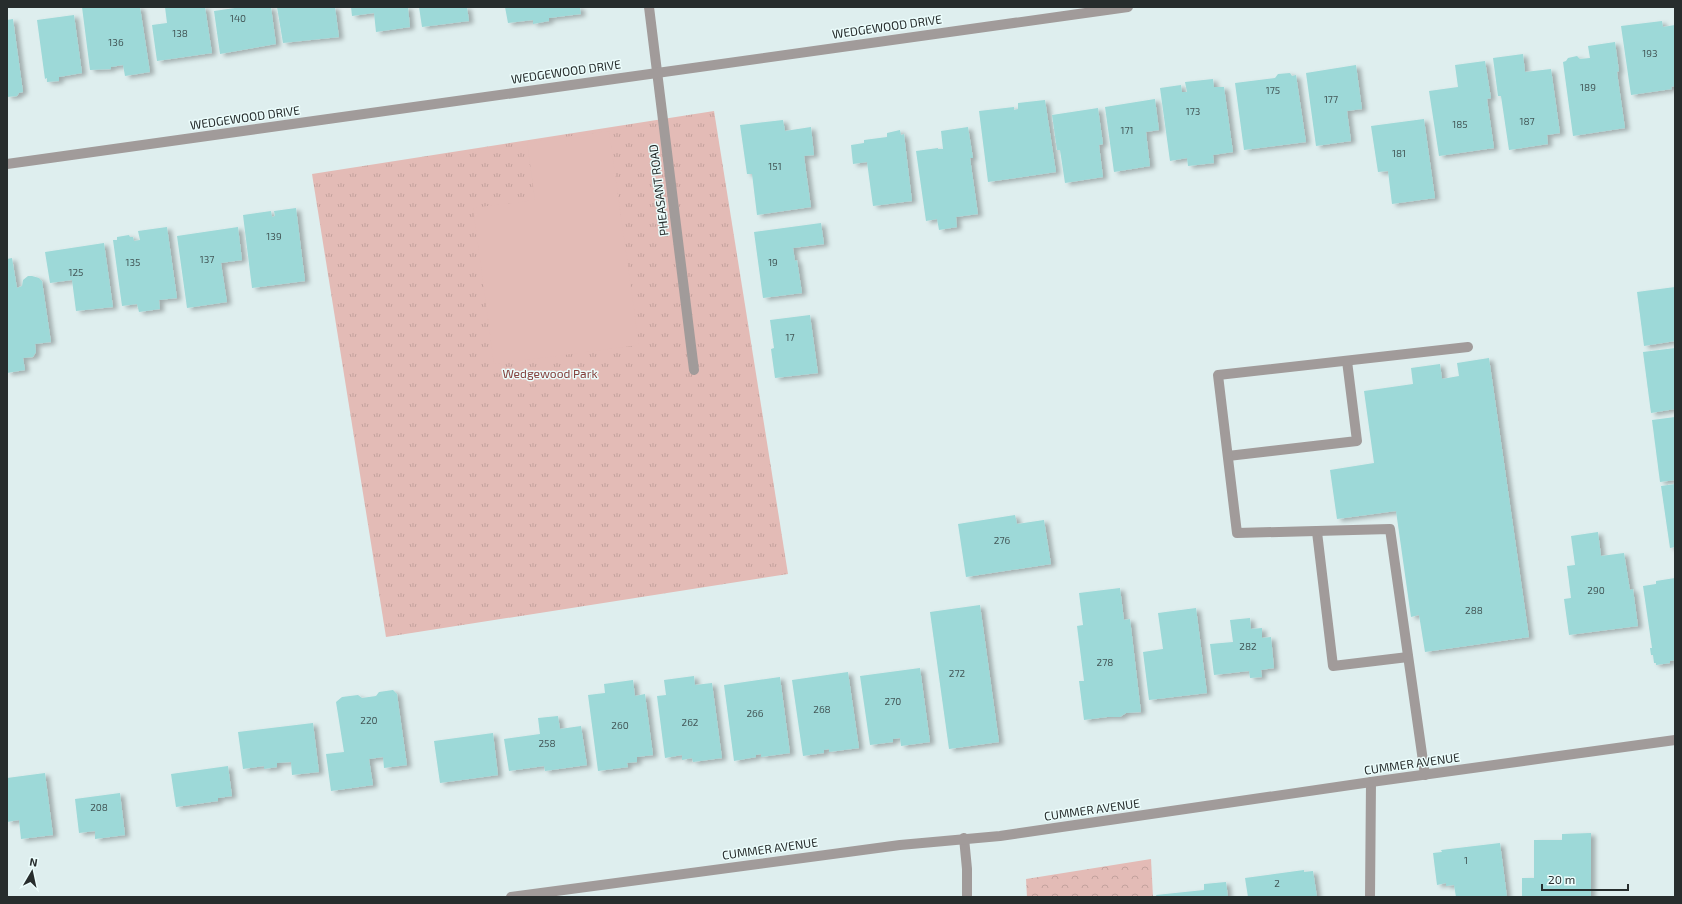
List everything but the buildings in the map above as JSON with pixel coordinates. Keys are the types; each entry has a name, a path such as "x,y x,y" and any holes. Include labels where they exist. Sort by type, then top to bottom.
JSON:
{"street":[{"name":"PHEASANT ROAD","path":"649,7 694,370"},
{"name":"WEDGEWOOD DRIVE","path":"7,164 1128,7"},
{"path":"1425,775 1390,529 1237,533 1218,376 1468,348"},
{"path":"1228,456 1357,441 1347,361"},
{"path":"1317,532 1333,666 1408,657"},
{"name":"CUMMER AVENUE","path":"511,897 892,846 964,838 1000,836 1371,782 1675,740"},
{"path":"1370,897 1371,782"},
{"path":"964,838 967,869 967,897"}],"green space":[{"name":"Wedgewood Park","path":"714,111 788,574 386,637 312,174"},
{"path":"609,131 639,345 494,364 473,208 535,200 527,142"},
{"path":"1151,859 1153,897 1027,897 1026,879"}]}
